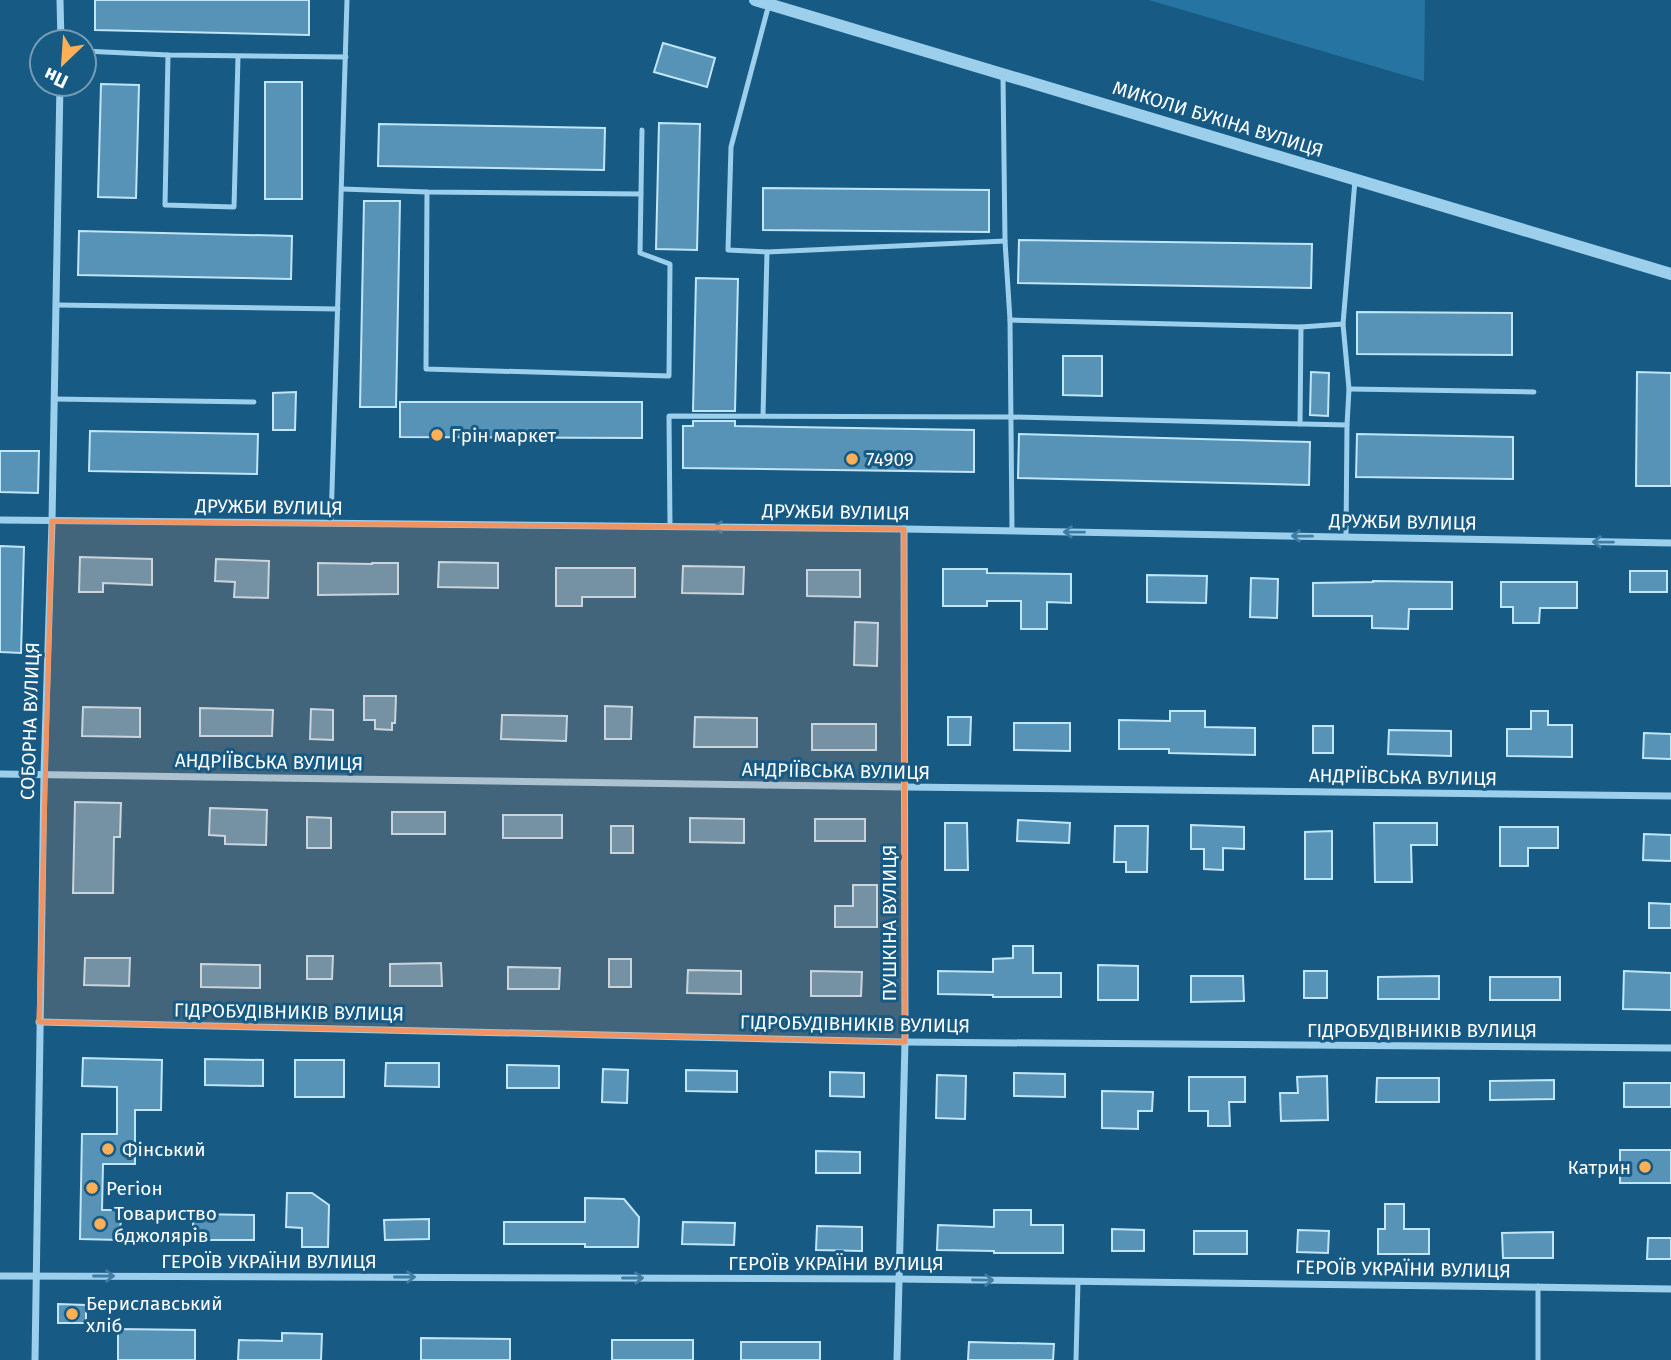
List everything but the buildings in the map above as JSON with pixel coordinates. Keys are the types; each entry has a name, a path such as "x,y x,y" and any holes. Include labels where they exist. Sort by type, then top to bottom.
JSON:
{"street":[{"path":"60,0 61,28"},
{"name":"МИКОЛИ БУКІНА ВУЛИЦЯ","path":"755,0 1671,274"},
{"name":"СОБОРНА ВУЛИЦЯ","path":"34,1360 60,98"},
{"name":"ДРУЖБИ ВУЛИЦЯ","path":"0,520 904,529 1671,543"},
{"name":"ПУШКІНА ВУЛИЦЯ","path":"897,1360 905,1042 904,529"},
{"name":"АНДРІЇВСЬКА ВУЛИЦЯ","path":"0,774 1671,796"},
{"name":"ГІДРОБУДІВНИКІВ ВУЛИЦЯ","path":"39,1021 905,1042 1671,1048"},
{"name":"ГЕРОЇВ УКРАЇНИ ВУЛИЦЯ","path":"0,1276 898,1279 1671,1289"}],"lane":[{"path":"331,523 347,0"},
{"path":"769,4 730,147 728,250 767,252 1005,241"},
{"path":"98,52 238,57 346,57"},
{"path":"168,55 165,205 234,207 238,57"},
{"path":"1003,75 1005,241 1010,320 1012,531"},
{"path":"427,192 426,369 669,376 670,264 640,253 642,130"},
{"path":"1346,537 1349,390 1343,324 1355,180"},
{"path":"342,189 641,194"},
{"path":"763,416 767,252"},
{"path":"56,305 338,309"},
{"path":"1010,320 1301,327 1343,324"},
{"path":"1300,424 1301,327"},
{"path":"1349,390 1534,391"},
{"path":"54,399 254,402"},
{"path":"670,526 669,416 1011,417 1347,425"},
{"path":"1076,1360 1077,1281"},
{"path":"1538,1286 1538,1360"}],"highlighted area":[{"path":"52,521 904,529 905,1042 39,1022"}],"shaded area":[{"path":"1149,0 1425,0 1424,81"}],"place":[{"name":"Грін маркет","path":"437,435"},
{"name":"74909","path":"852,459"},
{"name":"Фінський","path":"108,1149"},
{"name":"Катрин","path":"1645,1167"},
{"name":"Регіон","path":"92,1188"},
{"name":"Товариство бджолярів","path":"100,1224"},
{"name":"Бериславський хліб","path":"72,1314"}]}
